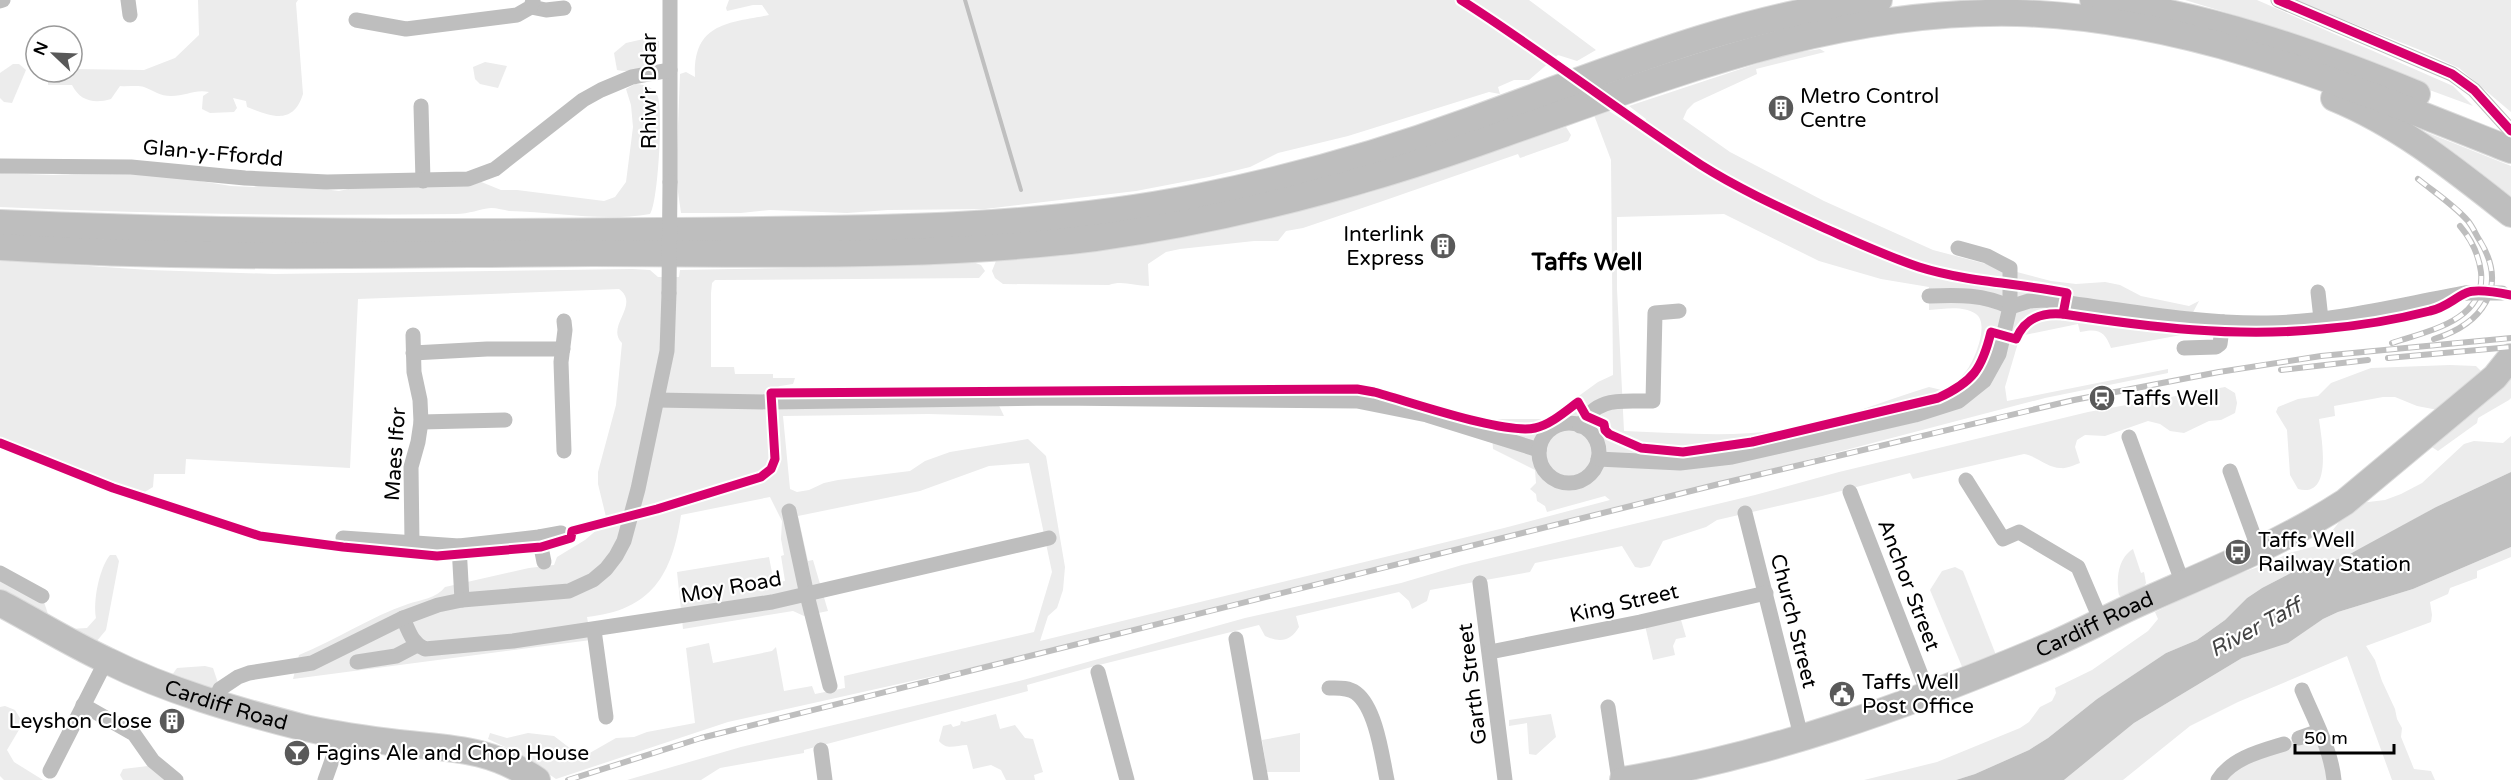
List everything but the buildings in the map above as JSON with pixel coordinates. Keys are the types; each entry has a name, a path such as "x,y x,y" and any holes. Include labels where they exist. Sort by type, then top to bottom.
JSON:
{"main road":[{"path":"0,223 290,231 641,231 880,229 974,225 1082,215 1203,196 1320,168 1460,125 1600,73 1725,32 1813,11 1880,0"},
{"path":"2093,0 2142,6 2195,17 2264,38 2365,73 2511,132"},
{"path":"0,247 298,255 860,252 1036,244 1097,237 1179,224 1293,199 1399,169 1622,91 1778,42 1865,24 1946,15 2016,13 2076,18 2187,35 2310,72 2511,150"},
{"path":"2187,35 2373,116 2442,160 2511,214"},
{"name":"Cardiff Road","path":"1621,780 1686,769 1802,740 1850,724 2044,649 2259,550 2308,525 2345,502 2503,367"},
{"name":"Cardiff Road","path":"0,603 106,661 214,702 302,727 340,735 474,751 498,759 529,775"}],"street":[{"name":"Rhiw'r Ddar","path":"657,400 667,351 669,292 670,0"},
{"path":"2278,0 2441,67 2474,90 2511,132"},
{"path":"356,20 406,28 517,15 532,4 546,10 564,8"},
{"name":"Glan-y-Ffordd","path":"0,166 131,167 289,180 468,179 495,169 583,100 601,90 632,77 670,70"},
{"path":"421,106 423,181"},
{"path":"1598,459 1680,463 1732,457 1944,407 1959,401 1984,381 1999,354 2010,307 2010,268 1987,256 1958,248"},
{"path":"2318,292 2321,319"},
{"path":"1929,296 1977,296 1990,298 2010,307 2029,301 2045,300 2132,313 2223,322 2267,323 2373,313 2466,293 2506,294"},
{"path":"1580,426 1592,409 1607,402 1653,402 1655,313 1679,311"},
{"path":"564,321 564,451"},
{"path":"2184,348 2216,347 2220,344 2223,322"},
{"name":"Maes Ifor","path":"412,542 411,467 421,422 413,335"},
{"path":"413,353 487,349 563,350"},
{"path":"214,702 220,689 238,677 249,673 312,663 403,618 438,605 462,600 548,594 581,587 606,569 616,556 627,532 657,400 771,402 1079,398 1357,401 1427,416 1539,450"},
{"path":"421,422 505,420"},
{"path":"1565,424 1580,426 1592,434 1597,443 1598,459 1594,469 1583,479 1573,483 1563,483 1551,478 1540,461 1539,450 1544,436 1552,429 1565,424"},
{"path":"2129,437 2183,584"},
{"path":"2230,471 2259,550"},
{"path":"1966,480 2003,540 2019,532 2079,567 2101,621"},
{"name":"Anchor Street","path":"1850,492 1928,693"},
{"path":"789,512 830,686"},
{"name":"Church Street","path":"1745,513 1802,740"},
{"path":"343,538 459,546 539,537 561,532"},
{"path":"539,537 544,562"},
{"name":"Moy Road","path":"417,645 433,650 677,618 807,595 1049,538"},
{"path":"459,546 462,600"},
{"path":"0,573 42,596"},
{"name":"Garth Street","path":"1480,583 1491,652 1505,780"},
{"name":"King Street","path":"1491,652 1640,622 1766,593"},
{"path":"357,662 396,656 417,645 411,639 403,618"},
{"path":"594,630 606,717"},
{"path":"1236,639 1261,780"},
{"path":"50,771 106,661"},
{"path":"1098,672 1127,780"},
{"path":"1329,688 1344,688 1355,692 1363,700 1376,725 1387,780"},
{"path":"2302,690 2333,770 2334,780"},
{"path":"83,705 134,734 153,762 176,780"},
{"path":"1608,707 1621,780"},
{"path":"2299,738 2319,731"},
{"path":"325,780 340,735"},
{"path":"2218,780 2231,766 2252,755 2284,744"},
{"path":"821,750 825,780"}],"shaded area":[{"path":"198,0 298,0 296,3 303,94 294,111 281,116 265,114 247,107 246,101 233,98 237,108 234,112 210,113 202,109 203,96 209,92 199,91 167,96 139,86 120,86 111,99 93,101 79,95 72,85 48,85 84,84 84,69 144,70 175,58 199,35"},
{"path":"729,0 1529,0 1596,50 1577,61 1558,55 1529,80 1514,80 1498,87 1500,94 1489,92 1348,136 1278,153 1250,167 1136,191 985,209 888,210 847,213 770,210 741,213 681,213 676,178 680,74 686,72 695,77 696,59 700,46 706,36 715,29 726,24 769,15 762,5 727,11"},
{"path":"2185,0 2257,0 2453,86 2473,106 2375,70 2274,27"},
{"path":"2294,0 2511,0 2511,112 2459,68"},
{"path":"648,38 659,41 659,48 652,61 632,71 617,70 614,53 626,43"},
{"path":"1820,49 1825,52 1756,69 1757,74 1694,103 1687,110 1683,119 1730,152 1824,201 1933,250 2051,281 2076,284 2105,282 2120,285 2141,296 2189,306 2199,301 2181,335 2111,348 2103,334 2092,330 2080,332 2078,324 2020,336 2005,387 2007,401 2168,369 2168,373 2045,398 1796,463 979,666 728,722 556,779 520,754 488,739 490,733 507,738 528,733 554,736 579,755 588,754 616,738 634,737 647,732 695,723 686,648 709,643 713,663 772,651 776,647 784,691 812,686 815,694 845,688 844,676 1034,632 1052,572 1029,463 989,466 920,491 798,516 808,561 813,560 828,611 804,616 793,611 683,629 677,572 769,557 774,583 785,581 781,556 784,555 781,539 782,521 770,497 681,515 672,555 655,586 628,607 587,617 591,640 293,679 299,655 380,615 433,596 445,587 529,568 554,565 557,557 585,540 607,521 598,484 598,472 616,405 622,343 617,330 626,302 625,295 619,289 358,299 350,468 186,459 185,474 154,474 153,487 143,493 126,489 0,439 0,260 149,270 274,274 632,269 650,270 658,277 679,277 680,270 904,266 973,262 981,265 985,271 979,278 715,280 712,283 711,293 711,367 734,367 735,374 773,374 773,378 795,378 793,384 780,386 771,391 991,389 1004,416 928,414 783,416 790,489 797,492 838,480 910,471 925,461 950,452 1028,439 1046,456 1065,567 1063,590 1057,608 1048,616 1040,641 1610,500 1605,496 1547,512 1545,506 1537,501 1536,494 1530,489 1536,483 1535,470 1493,449 1491,419 1547,419 1598,382 1613,375 1611,160 1594,115 1609,111 1636,128 1644,126 1646,119 1629,106 1783,55","holes":["1724,214 1819,261 1881,279 1929,287 1929,310 1959,309 1976,314 1980,318 1980,340 1967,370 1946,391 1929,387 1842,416 1789,429 1727,434 1624,431 1617,289 1617,217"]},
{"path":"485,62 507,66 498,88 480,84 475,79 473,67"},
{"path":"13,64 19,64 24,68 24,75 12,103 4,102 0,98 0,73"},
{"path":"635,84 652,89 658,97 660,138 655,193 650,214 597,217 491,208 456,214 285,215 0,207 0,173 53,175 137,171 231,186 253,187 277,183 339,191 357,187 474,179 501,190 604,201 615,197 626,182 633,127 631,105 626,89"},
{"path":"2403,123 2511,166 2511,200"},
{"path":"1566,127 1571,135 1568,141 1520,158 1518,154 1303,228 1286,231 1278,241 1254,241 1166,252 1148,264 1149,286 1119,283 1109,285 1003,284 995,278 992,271 996,261 1035,257 1321,205 1368,193"},
{"path":"2476,366 2481,371 2438,410 2417,406 2395,397 2334,406 2335,416 2319,419 2323,451 2321,476 2317,485 2309,490 2298,489 2290,475 2287,430 2276,412 2278,407 2298,399 2318,396 2331,383 2371,368"},
{"path":"2511,369 2511,398 2509,400 2478,418 2477,423 2438,451 2427,444"},
{"path":"2225,387 2235,393 2237,403 2235,413 2221,420 2209,421 2184,433 2170,431 2160,424 2148,421 2105,436 2085,435 2077,440 2075,447 2080,463 2068,467 2051,466 2024,454 1913,479 1910,473 1717,520 1706,527 1663,541 1650,566 1635,567 1622,546 1535,563 1530,572 1430,590 1427,601 1412,609 1409,601 1399,592 1296,616 1299,627 1289,638 1276,640 1265,636 1259,625 1027,685 1028,691 804,750 804,753 720,768 701,780 627,780 741,747 1023,680 1245,618 1401,583 1462,565 2088,412"},
{"path":"2511,436 2511,472 2436,507 2363,548 2335,560 2320,560 2306,565 2262,588 2247,598 2225,620 2197,640 2166,653 2097,699 2029,750 1956,780 1864,780 1937,762 2020,728 2029,722 2040,707 2052,701 2056,693 2055,688 2092,670 2148,631 2158,619 2155,612 2226,578 2267,564 2289,553 2316,546 2325,540 2343,517 2360,503 2385,500 2422,483 2464,444 2474,441 2503,443"},
{"path":"2511,547 2511,557 2477,571 2477,578 2450,588 2448,594 2430,602 2431,622 2366,646 2375,660 2395,709 2402,728 2401,737 2414,769 2431,771 2435,780 2392,780 2347,656 2238,702 2190,726 2123,780 2064,780 2134,723 2242,658 2288,642 2338,612 2413,589"},
{"path":"2133,549 2141,573 2144,572 2146,583 2142,591 2124,599 2119,595 2119,569 2124,558"},
{"path":"110,555 116,555 119,561 106,630 96,642 0,603 0,573 44,602 48,614 70,629 87,628 96,618 95,603 98,585"},
{"path":"1955,567 1963,571 1996,655 1963,669 1930,590 1942,571"},
{"path":"1679,613 1686,637 1676,639 1673,646 1675,655 1653,660 1644,621"},
{"path":"205,666 213,668 220,689 214,702 165,685 177,668"},
{"path":"5,706 15,710 23,723 7,750 14,762 43,780 4,780 0,776 0,707"},
{"path":"996,714 1000,729 1015,725 1025,738 1033,739 1043,772 1034,775 1035,780 1006,780 1001,770 991,765 973,769 967,745 948,747 939,741 943,726 951,724 953,727 960,725 961,721"},
{"path":"1551,714 1556,737 1536,755 1529,754 1527,723 1509,726 1509,720"},
{"path":"2319,731 2334,780 2218,780 2251,755"},
{"path":"1300,733 1300,772 1267,772 1262,740"},
{"path":"148,766 166,780 123,780 120,775 123,769"}],"water":[{"name":"River Taff","path":"2511,472 2511,547 2413,589 2338,612 2323,619 2288,643 2242,658 2134,723 2064,780 1956,780 2029,750 2097,699 2166,653 2197,640 2225,620 2247,598 2262,588 2306,565 2320,560 2335,560 2348,555 2436,507"}],"waterway":[{"path":"965,0 1021,190"}],"railway":[{"path":"2418,179 2468,221 2488,258 2492,274 2491,289 2486,302 2477,314 2466,324 2434,339"},
{"path":"2392,343 2452,321 2474,302 2480,289 2480,266 2474,248 2460,226"},
{"path":"568,780 701,738 1715,485 2074,400 2219,372 2321,356 2511,338"},
{"path":"2388,358 2511,347"},
{"path":"2281,370 2368,360"}],"cycle path":[{"path":"1461,0 1671,145 1715,174 1745,190 1822,227 1919,267 1955,276 2067,293 2063,314 2192,330 2290,331 2349,326 2403,317 2435,310 2461,295 2476,291 2511,295"},
{"path":"2278,0 2452,74 2474,90 2511,131"},
{"path":"0,443 113,488 260,536 437,556 541,547 571,538 572,531 657,509 761,477 771,469 775,459 771,393 1357,389 1480,422 1521,429 1546,424 1578,402 1586,416 1604,424 1609,434 1641,448 1683,452 1752,442 1938,398 1960,386 1974,373 1984,356 1991,332 2016,339 2029,321 2041,315 2063,314"}],"place":[{"name":"Metro Control Centre","path":"1781,108"},
{"name":"Interlink Express","path":"1443,246"},
{"name":"Taffs Well","path":"2102,398"},
{"name":"Taffs Well Railway Station","path":"2238,552"},
{"name":"Taffs Well Post Office","path":"1842,694"},
{"name":"Leyshon Close","path":"172,721"},
{"name":"Fagins Ale and Chop House","path":"297,753"}],"district":[{"name":"Taffs Well","path":"1587,262"}]}
